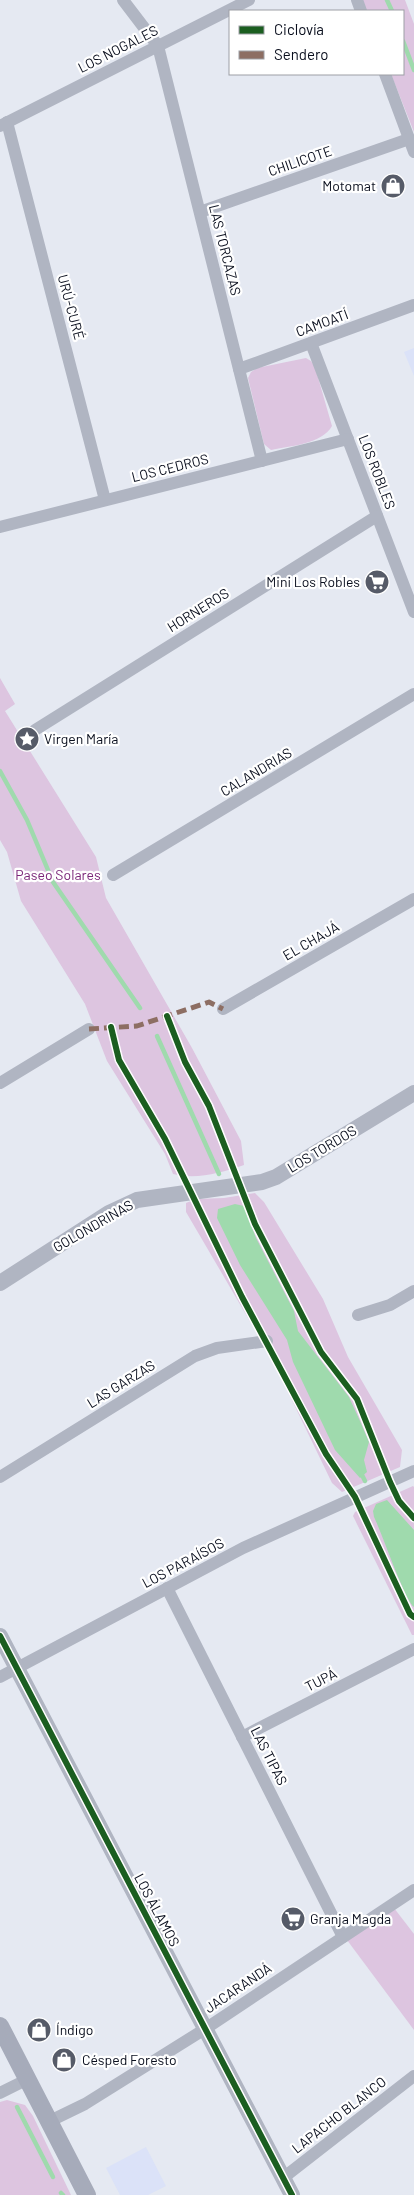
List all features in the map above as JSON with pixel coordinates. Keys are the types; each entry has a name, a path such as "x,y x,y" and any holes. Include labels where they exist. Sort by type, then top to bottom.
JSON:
{"main road":[{"path":"0,2026 87,2195"}],"street":[{"path":"123,0 158,46"},
{"name":"LOS NOGALES","path":"229,10 249,0"},
{"name":"LOS NOGALES","path":"4,124 229,10"},
{"name":"LAS TORCAZAS","path":"158,46 262,461"},
{"path":"385,75 414,152"},
{"name":"URÚ-CURÉ","path":"4,124 105,500"},
{"name":"CHILICOTE","path":"200,212 409,139"},
{"name":"CAMOATÍ","path":"240,369 414,305"},
{"name":"LOS ROBLES","path":"311,343 414,612"},
{"name":"LOS CEDROS","path":"0,527 348,439"},
{"name":"HORNEROS","path":"35,730 377,516"},
{"name":"CALANDRIAS","path":"113,875 414,694"},
{"name":"EL CHAJÁ","path":"223,1009 414,899"},
{"path":"0,1083 89,1028"},
{"name":"LOS TORDOS","path":"224,1188 262,1182 276,1177 414,1093"},
{"name":"GOLONDRINAS","path":"0,1283 109,1213 137,1200 224,1188"},
{"path":"358,1315 390,1305 414,1291"},
{"name":"LAS GARZAS","path":"0,1477 195,1356 217,1348 267,1341"},
{"name":"LOS PARAÍSOS","path":"0,1677 243,1548 414,1471"},
{"name":"LAS TIPAS","path":"167,1588 343,1937"},
{"name":"LOS ÁLAMOS","path":"0,1636 292,2195"},
{"name":"TUPÁ","path":"242,1737 414,1649"},
{"name":"JACARANDÁ","path":"50,2121 85,2104 205,2028 414,1890"},
{"name":"LAPACHO BLANCO","path":"283,2178 414,2076"},
{"path":"0,2094 28,2079"}],"shaded area":[{"path":"414,348 414,376 404,352"},
{"path":"235,1204 244,1206 256,1238 294,1311 298,1331 349,1397 360,1421 369,1442 364,1460 367,1472 360,1478 335,1450 293,1362 287,1340 240,1265 217,1218 218,1209"},
{"path":"387,1500 414,1530 414,1607 399,1580 374,1517 373,1511 376,1504"},
{"path":"146,2147 166,2186 148,2195 120,2195 106,2168"}],"green space":[{"path":"362,0 405,0 414,24 414,132 391,75 404,75 404,10 367,10"},
{"path":"306,358 315,367 332,426 321,437 271,450 264,444 248,378 251,372 257,368"},
{"name":"Paseo Solares","path":"0,678 15,704 5,711 96,857 106,898 192,1048 241,1141 244,1165 200,1176 173,1174 165,1154 107,1061 85,1004 21,901 7,852 0,840"},
{"path":"255,1193 264,1202 323,1299 348,1357 402,1450 400,1467 342,1492 332,1483 272,1359 186,1212 186,1203 196,1199 224,1198"},
{"path":"413,1486 414,1635 412,1635 353,1516 355,1512"},
{"path":"394,1908 414,1934 414,2030 347,1940"},
{"path":"7,2100 25,2105 33,2116 71,2195 0,2195 0,2102"}],"waterway":[{"path":"387,0 392,10"},
{"path":"404,44 414,70"},
{"path":"0,771 27,820 53,882 140,1008"},
{"path":"157,1036 219,1174"},
{"path":"360,1471 365,1481"},
{"path":"17,2107 53,2177"}],"marked path":[{"path":"89,1029 137,1026 209,1002 223,1009"}],"cycle path":[{"path":"167,1016 185,1062 209,1106 255,1224 321,1352 357,1399 399,1501 414,1518"},
{"path":"111,1027 119,1060 165,1139 242,1297 326,1454 355,1497 410,1614 414,1617"},
{"path":"0,1636 292,2195"}],"place":[{"name":"Motomat","path":"393,186"},
{"name":"Mini Los Robles","path":"377,582"},
{"name":"Virgen María","path":"27,739"},
{"name":"Granja Magda","path":"293,1919"},
{"name":"Índigo","path":"39,2030"},
{"name":"Césped Foresto","path":"64,2060"}]}
